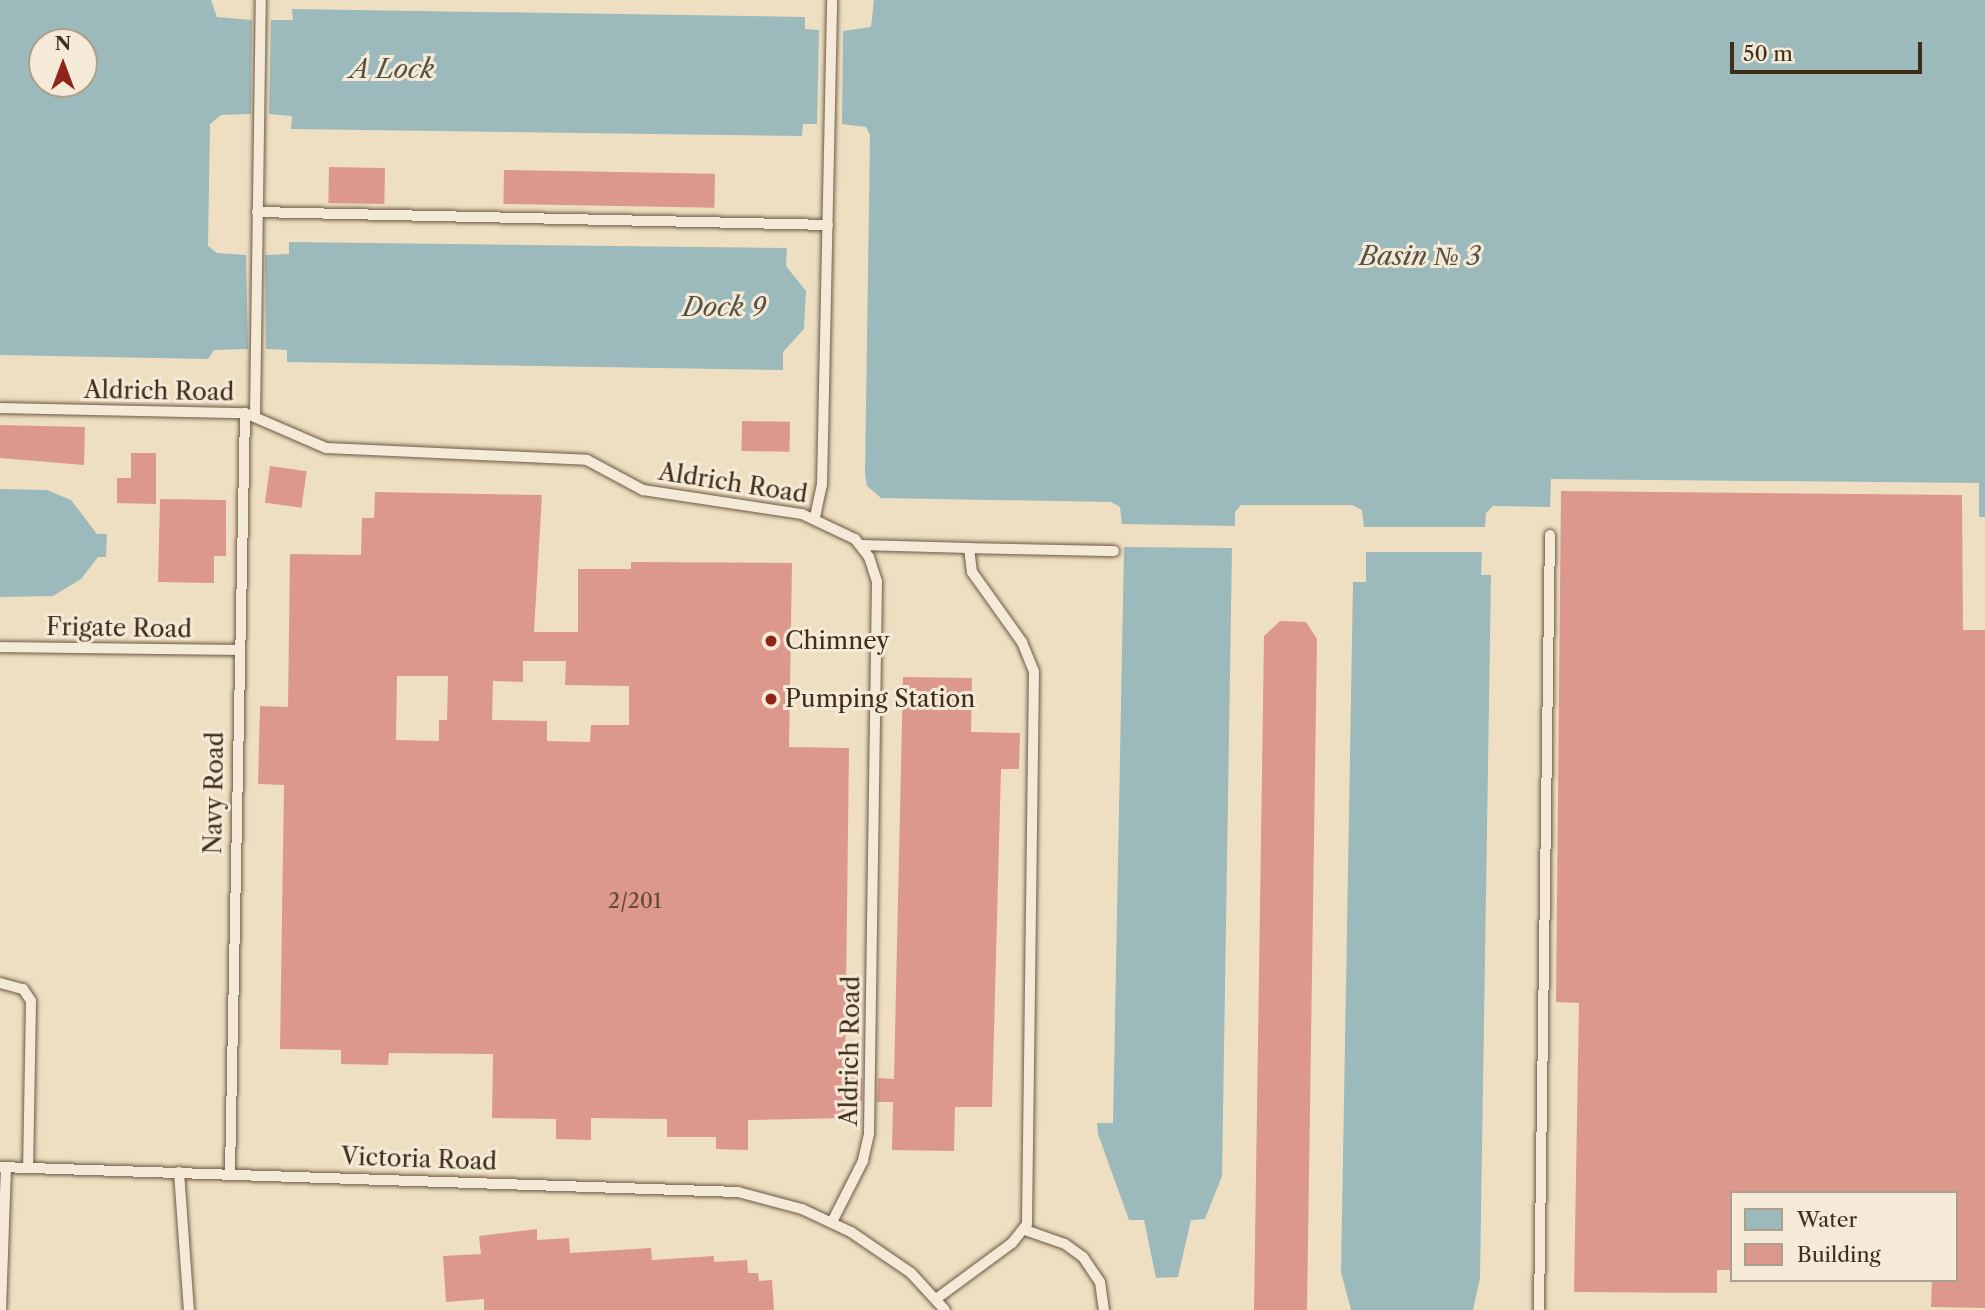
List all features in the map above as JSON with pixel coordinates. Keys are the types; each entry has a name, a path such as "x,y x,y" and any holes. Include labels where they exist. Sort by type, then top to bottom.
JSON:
{"lane":[{"name":"Navy Road","path":"230,1173 237,650 250,414 258,349 256,255 261,0"},
{"path":"815,517 822,485 832,0"},
{"path":"257,212 828,225"},
{"name":"Aldrich Road","path":"0,408 250,414 319,446 587,460 652,492 815,517 843,529 861,545 877,581 869,1134 863,1161 832,1222"},
{"path":"1539,1310 1550,535"},
{"path":"861,545 1114,551"},
{"path":"969,548 972,572 1022,642 1034,672 1025,1230"},
{"name":"Frigate Road","path":"0,647 237,650"},
{"path":"0,983 23,989 31,1001 28,1168"},
{"path":"1,1310 3,1167"},
{"name":"Victoria Road","path":"3,1167 715,1190 765,1198 832,1222 888,1255 936,1298 945,1310"},
{"path":"179,1172 189,1310"},
{"path":"936,1298 1025,1230"},
{"path":"1025,1230 1065,1244 1083,1257 1100,1282 1104,1310"}],"water":[{"path":"0,0 211,0 217,17 252,20 251,114 221,115 210,124 208,246 217,253 246,255 248,349 214,350 208,359 0,355"},
{"name":"Basin № 3","path":"874,0 1985,0 1985,517 1979,517 1979,483 1551,479 1550,507 1493,506 1486,513 1485,527 1364,527 1362,510 1352,505 1241,505 1235,512 1235,526 1122,524 1120,507 1111,502 881,498 867,486 865,474 870,135 866,127 842,124 843,31 871,27"},
{"name":"A Lock","path":"292,9 805,17 805,29 819,30 817,124 803,124 802,136 291,129 292,116 269,114 271,20 293,20"},
{"name":"Dock 9","path":"289,242 787,248 786,266 806,291 804,329 783,352 783,370 287,362 287,350 266,349 265,255 289,254"},
{"path":"0,489 47,490 71,500 97,534 107,534 106,557 98,557 81,579 53,596 0,597"},
{"path":"1124,547 1232,548 1222,1176 1205,1219 1191,1220 1178,1277 1156,1278 1144,1220 1129,1220 1098,1134 1097,1123 1113,1123"},
{"path":"1366,552 1482,552 1481,575 1491,575 1480,1278 1473,1310 1351,1310 1341,1272 1353,582 1366,582"}],"building":[{"path":"329,167 385,168 384,204 328,203"},
{"path":"504,170 715,174 714,208 503,204"},
{"path":"742,421 790,422 789,452 741,451"},
{"path":"0,425 85,427 84,465 0,458"},
{"path":"131,453 156,453 156,504 117,503 117,478 131,478"},
{"path":"270,466 307,471 301,508 265,503"},
{"path":"1561,491 1962,495 1963,630 1985,630 1985,1308 1931,1307 1932,1282 1957,1282 1957,1191 1730,1191 1730,1270 1717,1270 1717,1293 1574,1292 1579,1003 1556,1002"},
{"path":"375,492 542,495 534,632 578,632 578,569 631,569 631,562 792,563 789,747 849,748 845,1077 862,1078 862,1101 845,1101 844,1118 748,1120 748,1150 716,1149 716,1137 667,1137 667,1119 591,1118 591,1140 556,1139 556,1119 492,1118 493,1054 389,1053 388,1065 341,1064 341,1050 280,1049 284,785 258,784 260,706 288,707 290,554 361,555 362,518 374,518","holes":["523,661 566,661 565,685 629,686 629,725 591,725 590,742 547,741 547,721 492,720 493,681 523,682","397,676 448,676 447,720 439,720 439,741 396,740"]},
{"path":"160,499 226,500 226,556 214,556 214,583 158,582"},
{"path":"1280,621 1306,622 1317,639 1307,1310 1254,1310 1264,636"},
{"path":"903,677 972,678 971,732 1020,733 1019,769 1001,769 992,1107 955,1107 954,1151 892,1150 893,1102 877,1102 878,1078 894,1079"},
{"path":"537,1229 537,1240 569,1238 570,1253 651,1248 652,1260 714,1256 714,1262 747,1260 748,1273 758,1273 759,1281 772,1280 774,1310 484,1310 484,1299 446,1302 443,1256 481,1254 479,1236"}],"place":[{"name":"Chimney","path":"771,641"},
{"name":"Pumping Station","path":"771,699"}]}
